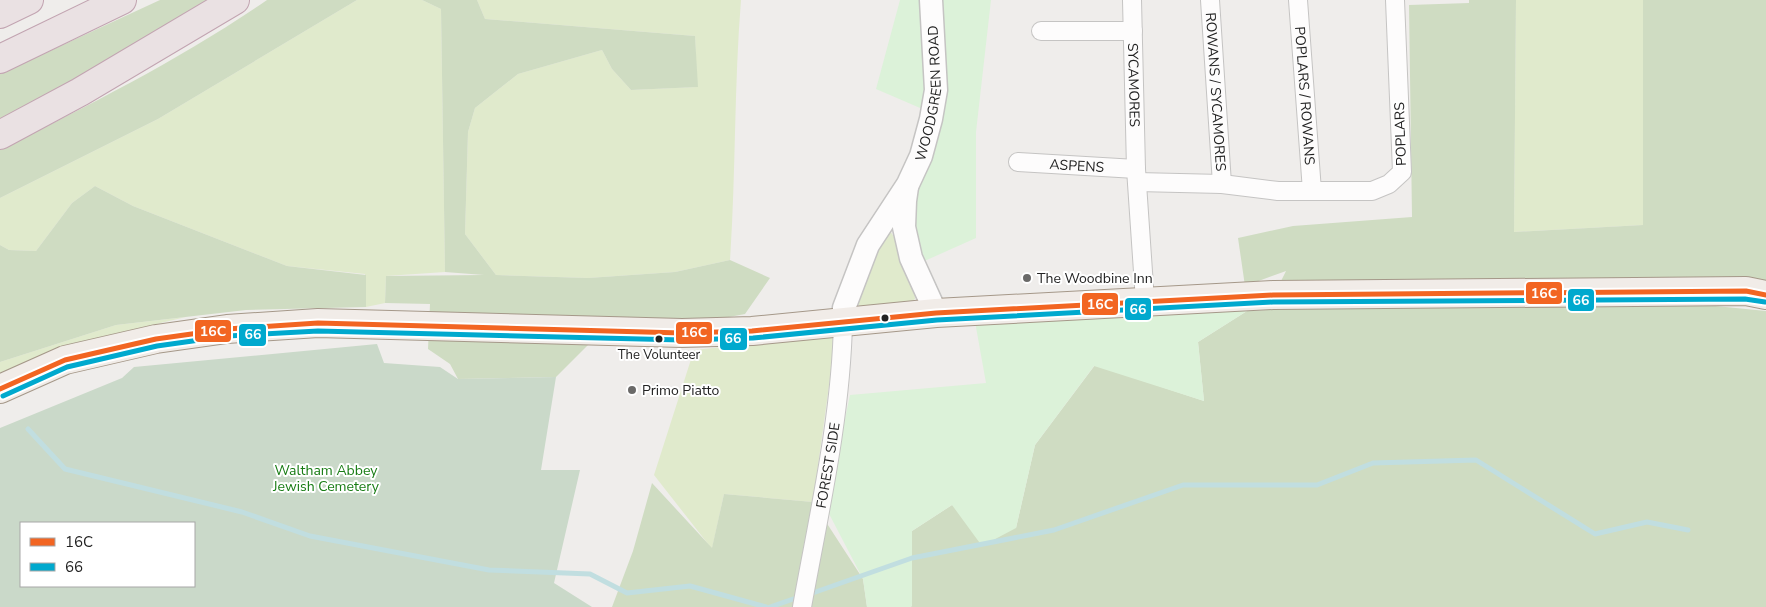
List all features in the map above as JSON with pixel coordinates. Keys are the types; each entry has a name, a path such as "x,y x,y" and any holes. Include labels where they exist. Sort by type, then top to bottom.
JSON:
{"highway":[{"path":"0,14 29,0"},
{"path":"0,59 122,0"},
{"path":"0,135 80,92 235,0"}],"main road":[{"path":"0,389 65,360 156,339 227,329 318,323 668,333 752,331 936,313 1283,295 1746,291 1766,295"}],"street":[{"name":"WOODGREEN ROAD","path":"843,322 844,308 868,245 908,184 920,156 931,119 936,90 931,0"},
{"name":"SYCAMORES","path":"1132,0 1136,176 1145,301"},
{"name":"ROWANS / SYCAMORES","path":"1210,0 1222,184"},
{"name":"POPLARS / ROWANS","path":"1298,0 1312,191"},
{"name":"POPLARS","path":"1312,191 1372,191 1389,184 1402,172 1394,0"},
{"path":"1041,31 1133,31"},
{"name":"ASPENS","path":"1018,162 1263,190 1312,191"},
{"name":"WOODGREEN ROAD","path":"908,184 904,227 911,258 936,313"},
{"name":"FOREST SIDE","path":"802,607 835,424 842,367 843,322"}],"green space":[{"path":"160,0 217,0 0,123 0,74"},
{"path":"267,0 357,0 158,119 0,198 0,150 170,61"},
{"path":"357,0 422,0 441,9 445,272 386,276 385,303 366,307 365,274 287,266 133,206 95,186 72,203 36,251 9,250 0,245 0,198 158,119"},
{"path":"422,0 477,0 485,19 695,36 698,87 631,90 612,69 602,50 518,74 475,108 468,132 465,234 496,275 588,278 675,272 730,260 770,278 745,314 713,320 613,320 556,377 458,379 450,364 428,349 430,304 385,303 386,276 484,275 445,272 441,9"},
{"path":"477,0 741,0 730,260 675,272 588,278 496,275 465,234 468,132 475,108 518,74 602,50 612,69 631,90 697,87 695,36 485,19"},
{"path":"900,0 991,0 976,132 976,238 920,263 910,189 941,117 876,89"},
{"path":"1469,0 1516,0 1514,232 1643,225 1643,0 1766,0 1766,289 1279,285 1286,271 1245,286 1238,238 1293,226 1412,217 1409,5 1469,3"},
{"path":"1516,0 1643,0 1643,225 1514,232"},
{"path":"95,186 133,206 287,266 366,275 366,307 246,310 116,325 0,362 0,245 9,250 36,251 72,203"},
{"path":"890,231 907,263 913,282 915,299 907,304 861,308 857,303 869,265"},
{"path":"1655,300 1766,311 1766,607 911,607 912,531 952,505 1016,528 1035,445 1095,365 1204,401 1198,342 1247,311 1437,301"},
{"path":"1153,310 1247,311 1198,342 1204,401 1094,366 1035,445 1016,528 982,546 952,505 912,531 911,607 867,607 863,579 826,508 850,395 986,383 974,316"},
{"path":"186,317 68,347 0,373 0,362 116,325"},
{"path":"836,335 813,502 724,494 712,549 654,475 694,350"},
{"name":"Waltham Abbey Jewish Cemetery","path":"377,344 384,363 440,367 458,379 556,377 541,470 580,470 554,583 592,607 0,607 0,428 122,378 134,367"},
{"path":"652,483 712,548 724,494 813,502 863,579 867,607 612,607 633,551"}],"waterway":[{"path":"28,429 65,469 242,512 310,536 489,570 590,574 627,593 690,586 766,607"},
{"path":"807,595 912,558 1054,530 1183,485 1317,485 1373,463 1476,460 1595,534 1647,522 1688,530"},
{"path":"770,607 799,597"}],"transit line":[{"name":"16C","path":"0,389 65,360 156,339 227,329 318,323 682,333 752,331 936,313 1273,295 1746,291 1766,295"},
{"name":"66","path":"3,396 67,367 157,346 228,336 318,331 682,340 753,338 937,320 1273,302 1745,299 1765,302"}],"place":[{"name":"The Woodbine Inn","path":"1027,278"},
{"name":"The Volunteer","path":"659,339"},
{"name":"Primo Piatto","path":"632,390"}]}
